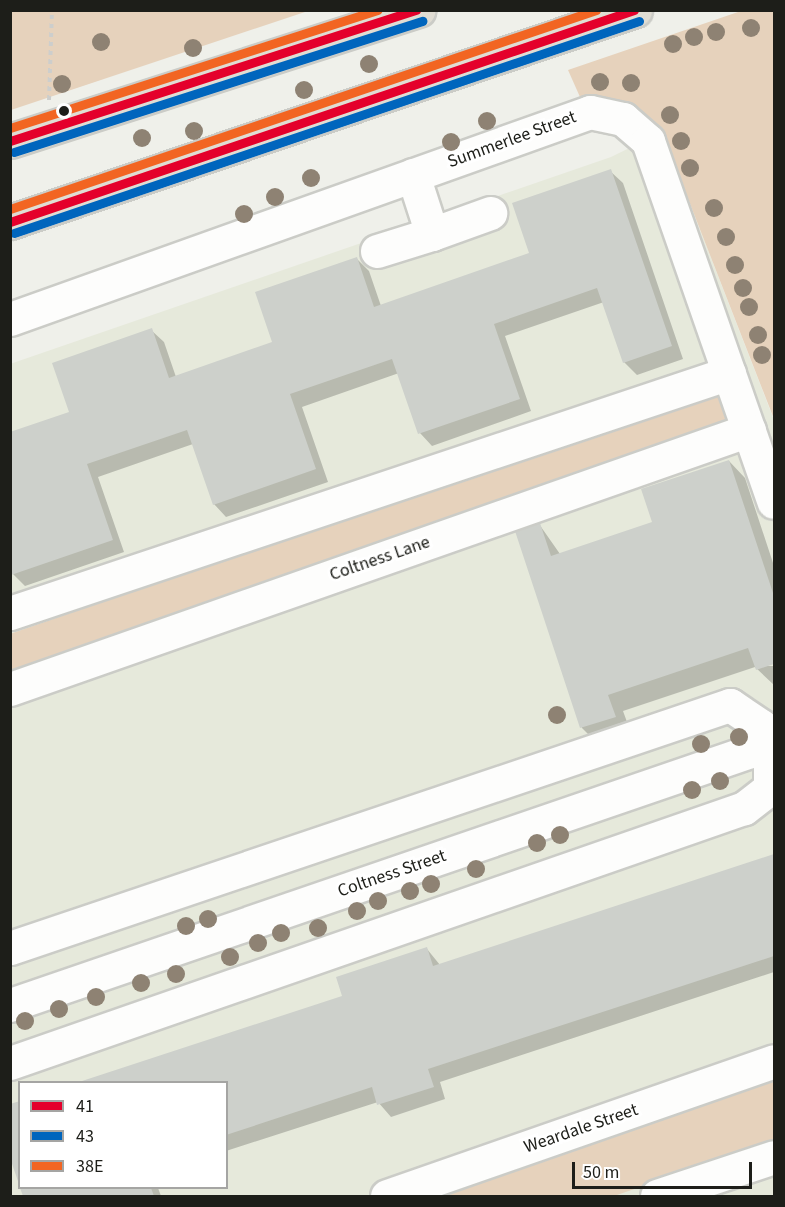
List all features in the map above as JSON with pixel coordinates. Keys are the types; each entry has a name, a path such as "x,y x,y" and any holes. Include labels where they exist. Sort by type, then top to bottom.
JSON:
{"main road":[{"path":"10,141 418,10"},
{"path":"10,222 635,10"}],"street":[{"name":"Summerlee Street","path":"10,319 590,112 623,119 648,141 774,500"},
{"path":"413,175 432,234"},
{"path":"377,251 490,213"},
{"path":"10,613 729,372"},
{"name":"Coltness Lane","path":"10,689 749,430"},
{"path":"10,948 730,705 760,726 772,743 770,788 744,808 10,1063"},
{"name":"Coltness Street","path":"10,1005 772,743"},
{"name":"Weardale Street","path":"387,1197 774,1061"},
{"path":"657,1197 774,1157"}],"path":[{"path":"52,10 49,106 55,127"}],"shaded area":[{"path":"11,10 308,10 308,11 11,110"},
{"path":"741,11 774,11 774,419 662,132 618,106 584,106 568,70"},
{"path":"662,132 774,420 774,1196 11,1196 10,364 611,157"},
{"path":"703,394 726,397 730,418 720,431 11,672 10,634"},
{"path":"774,1076 774,1141 614,1196 440,1196"}],"building":[{"path":"611,169 672,346 623,363 597,288 494,324 520,399 418,434 392,359 290,394 316,469 213,505 187,430 87,464 113,540 11,575 10,432 69,412 52,363 152,328 169,378 272,342 255,292 357,257 374,307 529,253 512,203"},
{"path":"729,460 774,596 774,664 756,670 748,648 608,695 616,717 580,728 515,531 540,523 551,556 652,522 641,489"},
{"path":"774,854 774,956 428,1069 434,1087 377,1105 372,1087 228,1134 228,1081 82,1081 342,996 336,977 427,947 433,966"},
{"path":"18,1102 18,1181 10,1158 10,1104"},
{"path":"20,1189 151,1189 154,1196 23,1196"}],"transit line":[{"name":"38E","path":"10,128 377,10"},
{"name":"41","path":"10,141 416,10"},
{"name":"38E","path":"10,209 596,10"},
{"name":"41","path":"10,222 634,10"},
{"name":"43","path":"14,152 422,21"},
{"name":"43","path":"14,233 639,21"}]}
